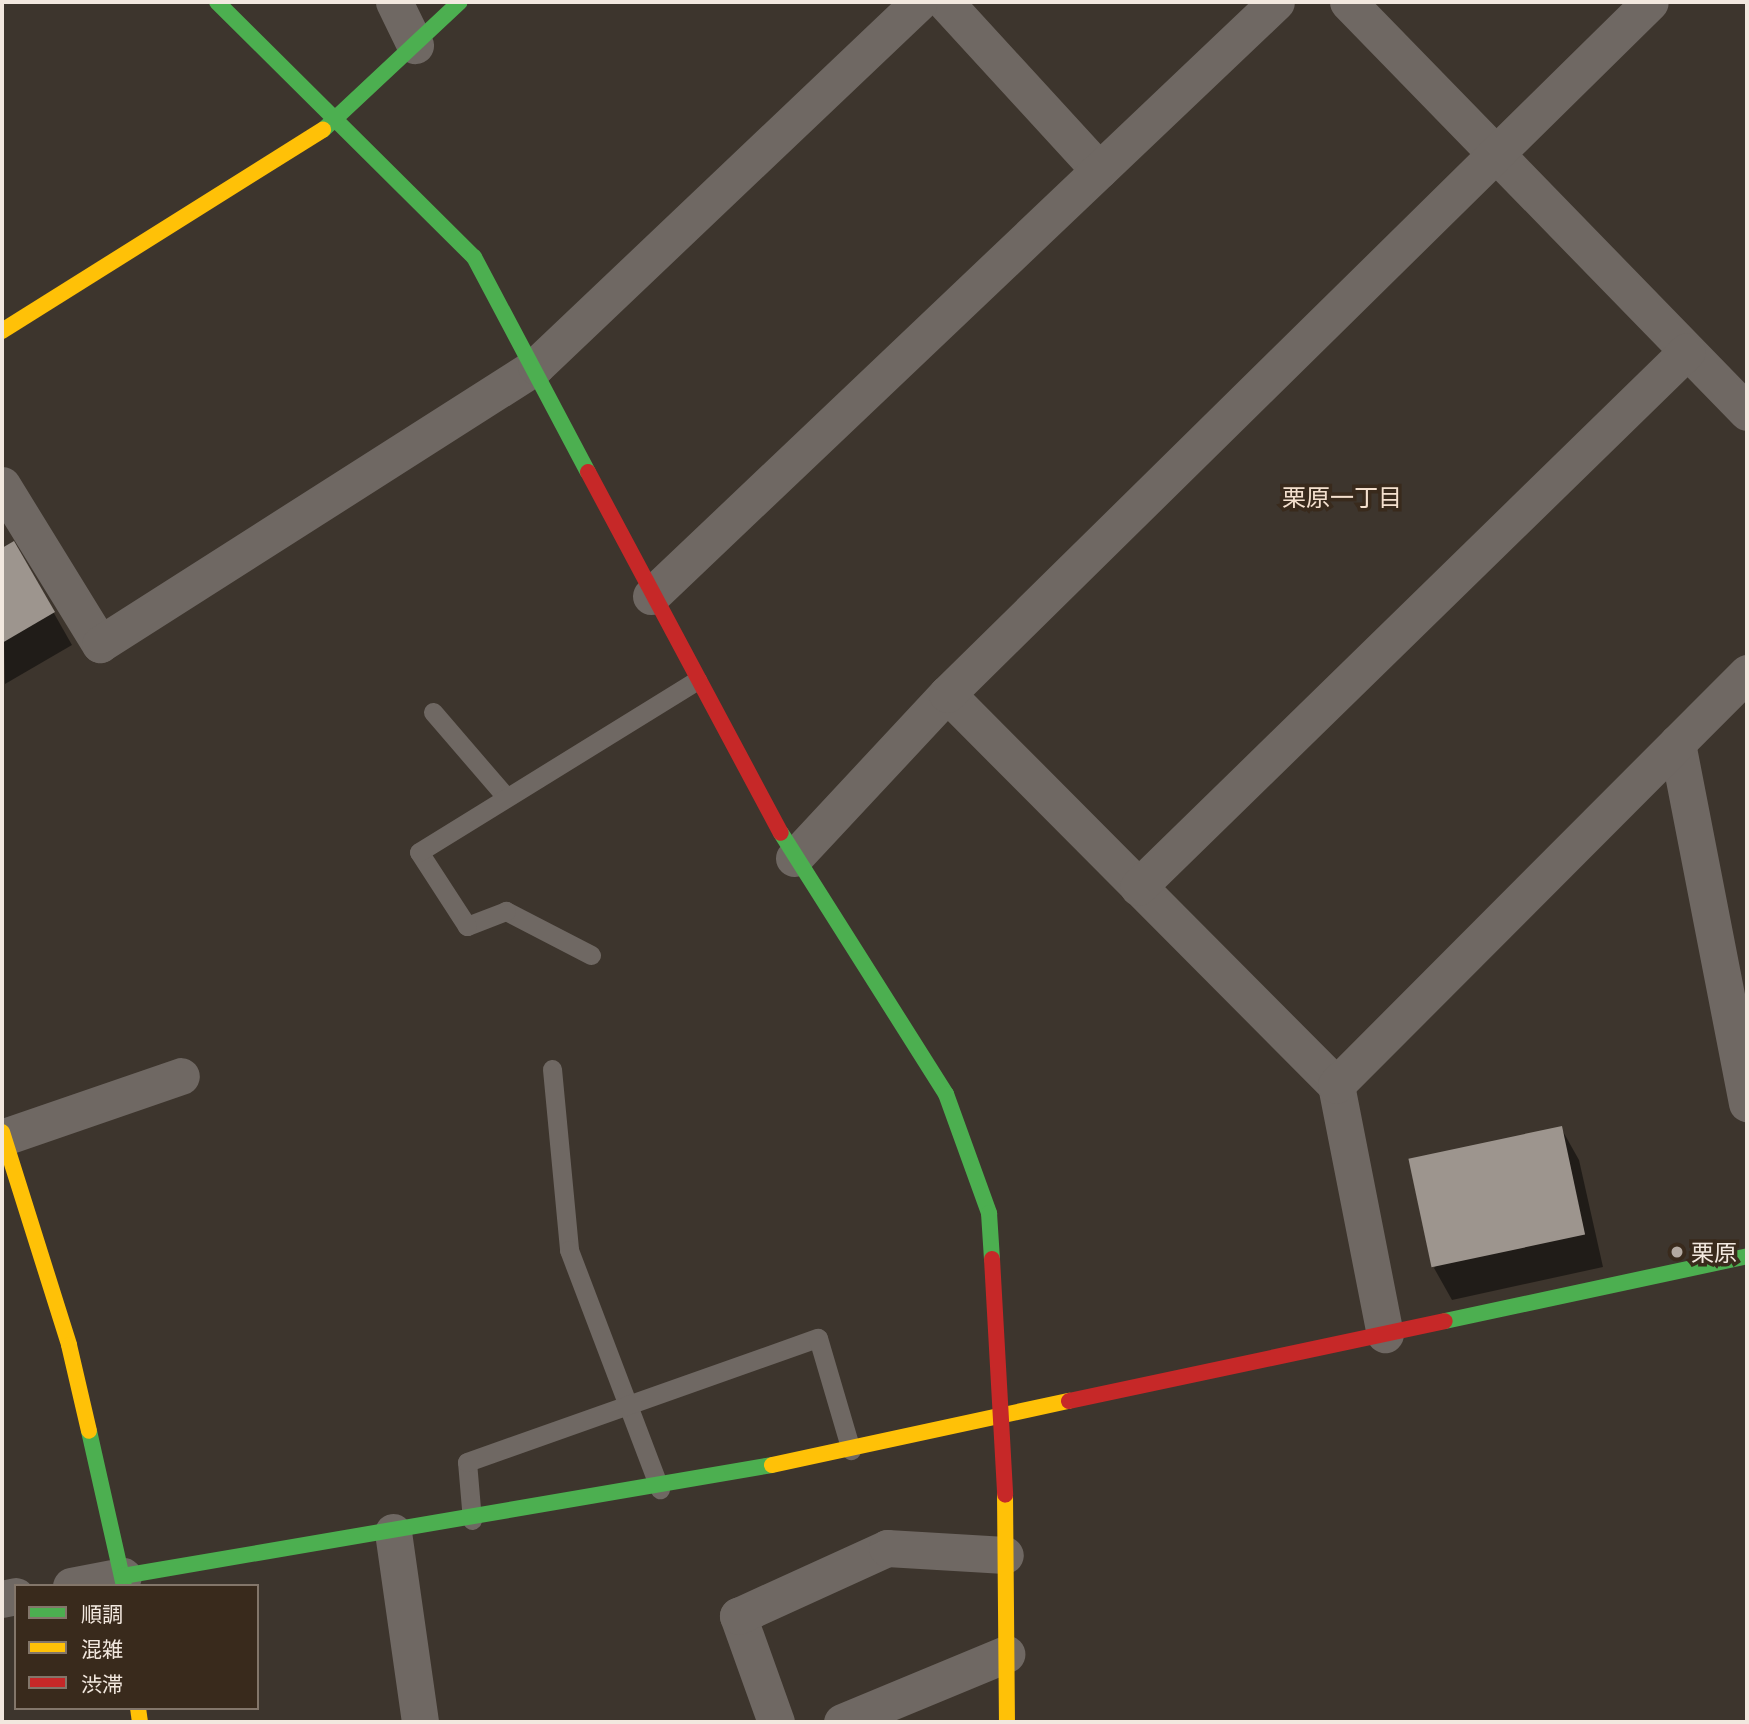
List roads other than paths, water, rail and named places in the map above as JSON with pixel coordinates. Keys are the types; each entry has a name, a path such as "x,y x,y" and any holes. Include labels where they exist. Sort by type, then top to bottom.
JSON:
{"street":[{"path":"217,2 474,257 536,366 651,596 794,858 946,1094 989,1213 1004,1420 1007,1722"},
{"path":"394,2 415,45"},
{"path":"2,331 338,121 460,2"},
{"path":"2,485 100,644 536,366 919,2"},
{"path":"945,2 1099,170"},
{"path":"651,596 1276,2"},
{"path":"1348,2 1747,412"},
{"path":"794,858 947,694 1650,2"},
{"path":"1138,887 1688,351"},
{"path":"1336,1085 1747,673"},
{"path":"947,694 1336,1085 1385,1334"},
{"path":"1677,743 1747,1103"},
{"path":"123,1581 69,1345 3,1135 181,1076"},
{"path":"92,1584 123,1581 393,1532 660,1489 1004,1420 1747,1256"},
{"path":"393,1532 420,1722"},
{"path":"776,1722 738,1616 887,1548 1005,1555"},
{"path":"842,1722 1006,1654"}],"lane":[{"path":"591,954 506,911 467,926 419,852 697,680"},
{"path":"433,712 506,797"},
{"path":"552,1069 569,1251 626,1406 660,1489"},
{"path":"472,1520 467,1462 818,1338 852,1450"}],"place":[{"name":"栗原","path":"1677,1252"}],"district":[{"name":"栗原一丁目","path":"1342,497"}]}
